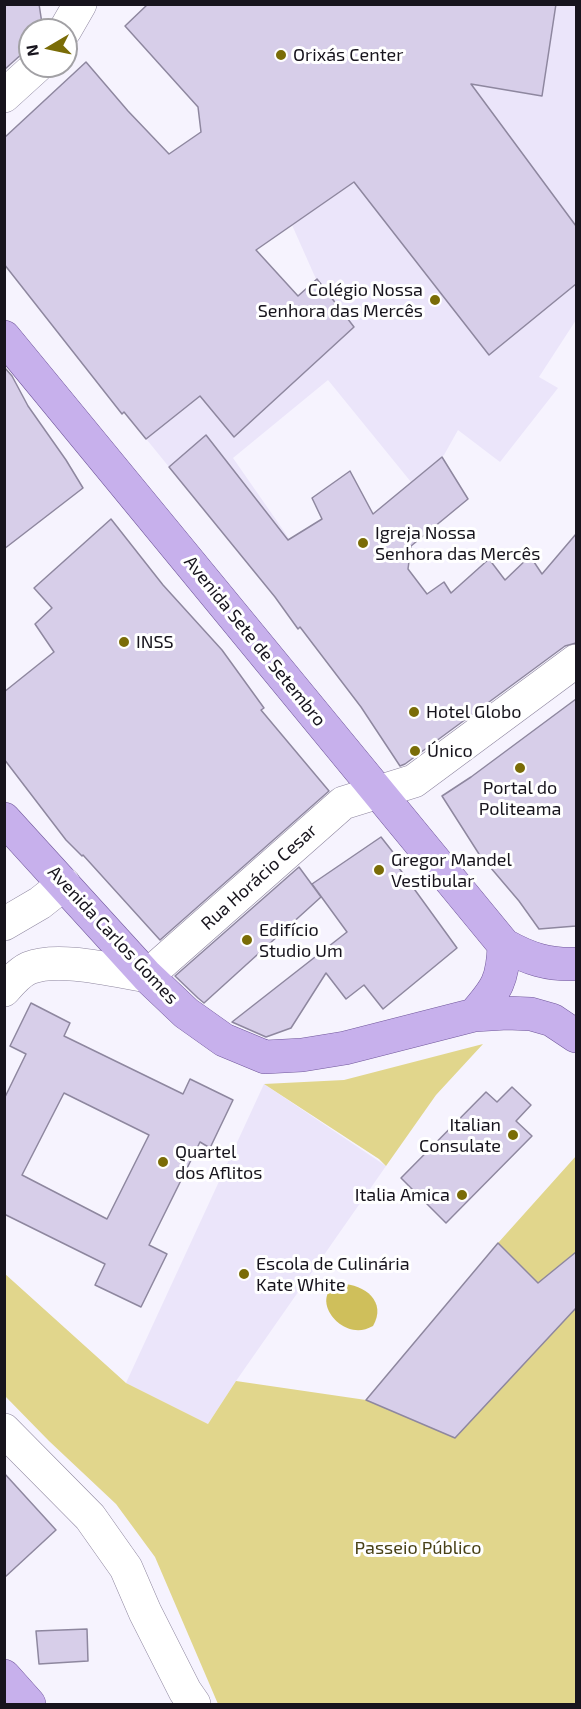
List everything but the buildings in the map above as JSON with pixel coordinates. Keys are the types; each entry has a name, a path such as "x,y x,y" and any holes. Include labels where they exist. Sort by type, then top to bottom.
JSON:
{"main road":[{"name":"Avenida Sete de Setembro","path":"4,337 504,945"},
{"name":"Avenida Carlos Gomes","path":"4,819 147,976 186,1013 224,1040 265,1057 302,1055 345,1048 474,1015"},
{"path":"504,945 524,957 543,962 576,964"},
{"path":"474,1015 497,985 504,968 504,945"},
{"path":"474,1015 531,1014 552,1020 576,1036"},
{"path":"4,1676 29,1704"}],"street":[{"path":"72,18 80,4"},
{"path":"4,96 24,78"},
{"name":"Rua Horácio Cesar","path":"147,976 344,803 414,781 576,661"},
{"path":"4,924 40,903 64,884"},
{"path":"4,990 28,968 48,964 72,964 147,976"},
{"path":"4,1430 90,1517 126,1568 150,1622 194,1704"}],"shaded area":[{"name":"Colégio Nossa Senhora das Mercês","path":"487,5 576,5 576,320 539,377 558,388 500,462 458,430 444,455 411,482 328,380 233,458 311,570 275,597 143,435 316,279 292,225 466,106"},
{"name":"Escola de Culinária Kate White","path":"264,1084 386,1166 208,1424 126,1383"},
{"path":"341,1284 358,1287 371,1296 377,1309 377,1317 373,1326 361,1330 349,1329 331,1316 327,1306 327,1297 331,1289"}],"green space":[{"path":"483,1044 436,1095 386,1166 379,1159 264,1084 344,1080"},
{"name":"Passeio Público","path":"576,1156 576,1704 218,1704 155,1557 116,1504 5,1396 4,1273 126,1383 208,1424 236,1381 366,1400 498,1243"}],"place":[{"name":"Orixás Center","path":"281,55"},
{"name":"Colégio Nossa Senhora das Mercês","path":"435,300"},
{"name":"Igreja Nossa Senhora das Mercês","path":"363,543"},
{"name":"INSS","path":"124,642"},
{"name":"Hotel Globo","path":"414,712"},
{"name":"Único","path":"415,751"},
{"name":"Portal do Politeama","path":"520,768"},
{"name":"Gregor Mandel Vestibular","path":"379,870"},
{"name":"Edifício Studio Um","path":"247,940"},
{"name":"Italian Consulate","path":"513,1135"},
{"name":"Quartel dos Aflitos","path":"163,1162"},
{"name":"Italia Amica","path":"462,1195"},
{"name":"Escola de Culinária Kate White","path":"244,1274"}]}
